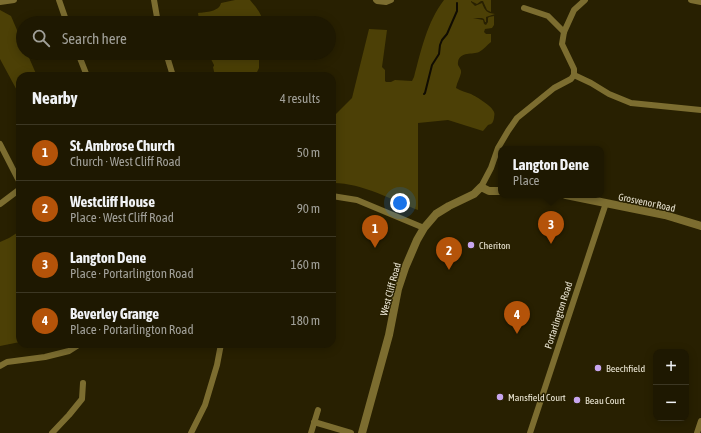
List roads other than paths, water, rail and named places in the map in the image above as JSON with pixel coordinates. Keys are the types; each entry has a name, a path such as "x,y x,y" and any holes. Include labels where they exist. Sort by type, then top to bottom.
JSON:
{"street":[{"path":"0,2 14,0"},
{"path":"59,0 65,16"},
{"path":"154,0 157,16"},
{"path":"376,0 378,2 388,1"},
{"path":"584,0 574,10 564,32 562,44 574,69 574,75 609,94 632,103 701,110"},
{"path":"691,0 701,2"},
{"path":"524,8 548,16 564,32"},
{"path":"81,60 85,72"},
{"path":"168,60 172,72"},
{"name":"West Cliff Road","path":"499,146 517,118 554,88 571,79 574,75"},
{"path":"0,144 16,175"},
{"name":"West Cliff Road","path":"362,433 386,344 398,289 408,258 424,228 436,214 474,194 480,187 491,168 498,148"},
{"path":"480,187 489,191 498,191"},
{"path":"0,204 16,192"},
{"path":"336,197 357,200 424,228"},
{"name":"Grosvenor Road","path":"581,198 665,216 701,226"},
{"name":"Portarlington Road","path":"530,433 606,203"},
{"path":"0,366 7,362 45,357 69,351 74,348"},
{"path":"191,433 205,406 220,348"},
{"path":"52,433 82,399 83,383"},
{"path":"311,433 318,410"},
{"path":"697,433 701,421"},
{"path":"314,422 351,433"}],"waterway":[{"path":"424,94 432,65 439,54 442,40 447,34 457,11 457,3"}],"place":[{"name":"Langton Dene","path":"551,244"},
{"name":"Cheriton","path":"471,245"},
{"name":"St. Ambrose Church","path":"375,248"},
{"name":"Westcliff House","path":"449,270"},
{"name":"Beverley Grange","path":"517,334"},
{"name":"Beechfield","path":"598,368"},
{"name":"Mansfield Court","path":"500,397"},
{"name":"Beau Court","path":"577,400"}]}
